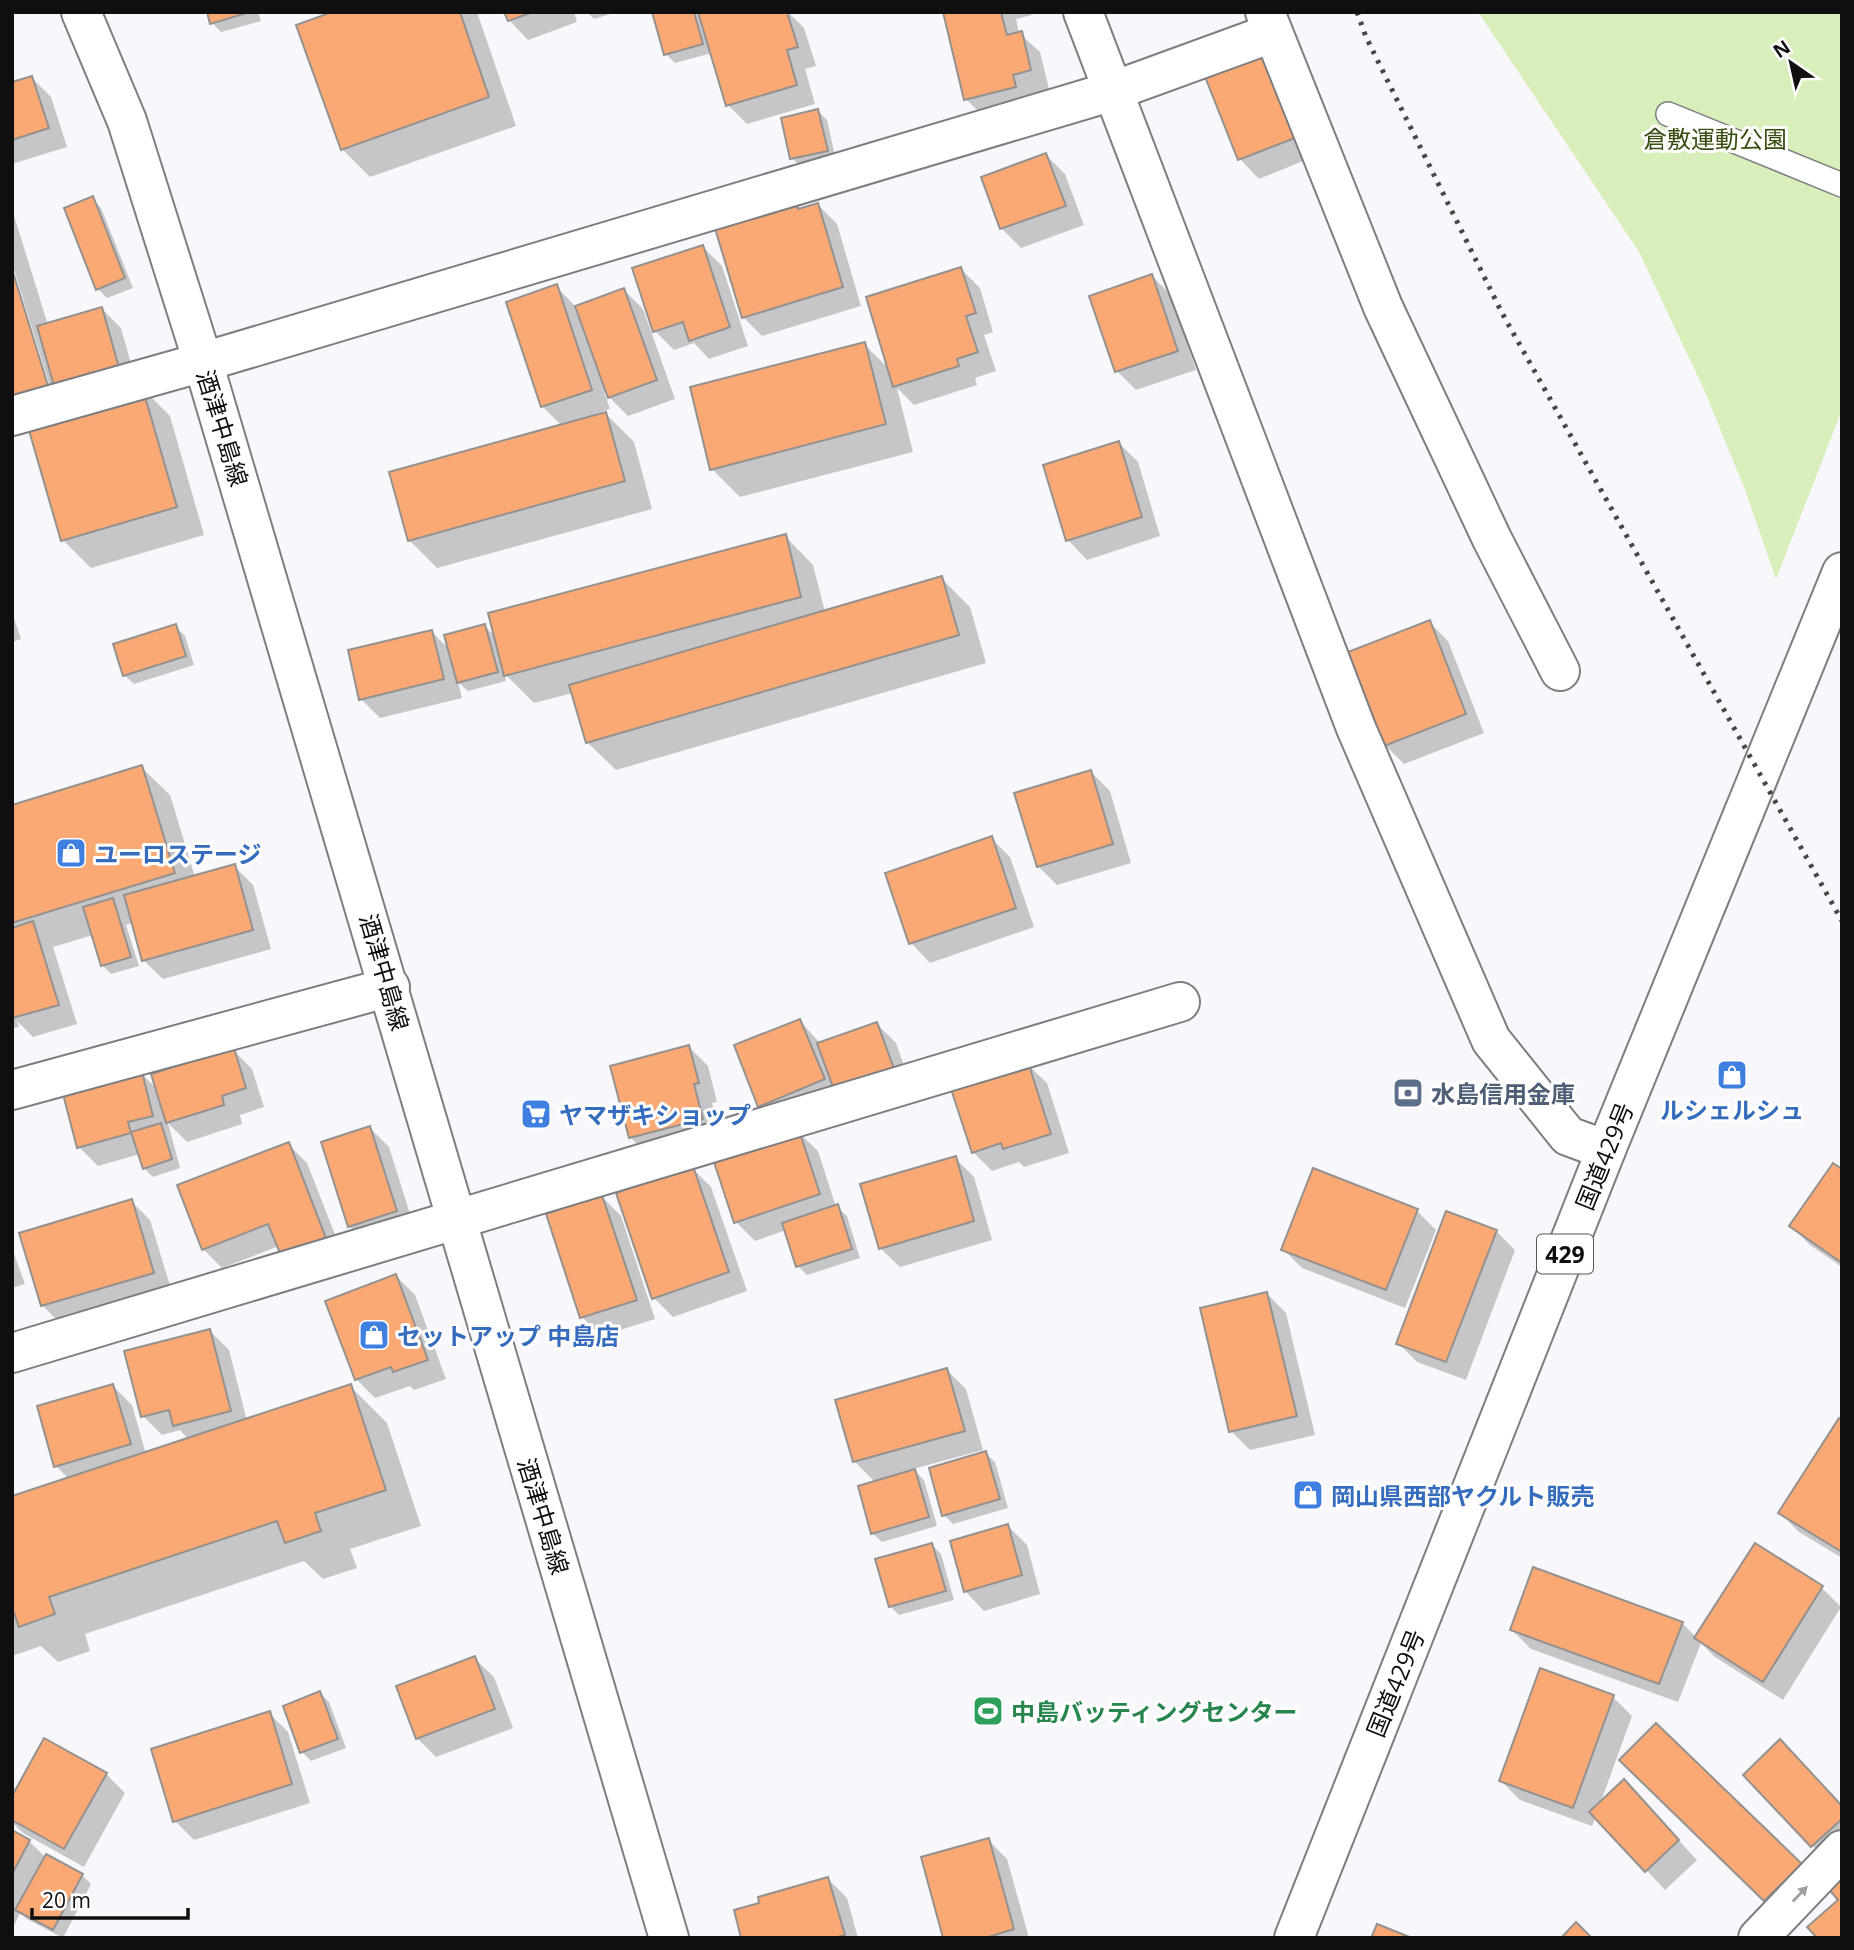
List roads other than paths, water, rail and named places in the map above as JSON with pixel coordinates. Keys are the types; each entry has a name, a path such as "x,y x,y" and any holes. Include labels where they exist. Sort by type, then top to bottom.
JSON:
{"main road":[{"name":"酒津中島線","path":"81,12 127,121 203,362 390,987 669,1938"},
{"path":"1083,12 1356,729 1491,1040 1569,1136 1606,1150"},
{"path":"12,416 203,362 1113,91 1268,23 1383,307 1492,539 1560,671"},
{"name":"国道429号","path":"1294,1938 1606,1150 1842,572"},
{"path":"12,1090 390,987"},
{"path":"12,1353 1180,1002"},
{"path":"1758,1938 1842,1850"}],"lane":[{"path":"1668,114 1842,185"}],"railway":[{"path":"1357,12 1366,37 1502,313 1842,921"}],"place":[{"name":"ユーロステージ","path":"71,853"},
{"name":"ルシェルシュ","path":"1732,1075"},
{"name":"水島信用金庫","path":"1408,1093"},
{"name":"ヤマザキショップ","path":"536,1114"},
{"name":"セットアップ 中島店","path":"374,1335"},
{"name":"岡山県西部ヤクルト販売","path":"1308,1495"},
{"name":"中島バッティングセンター","path":"988,1711"}],"park label":[{"name":"倉敷運動公園","path":"1715,138"}]}
